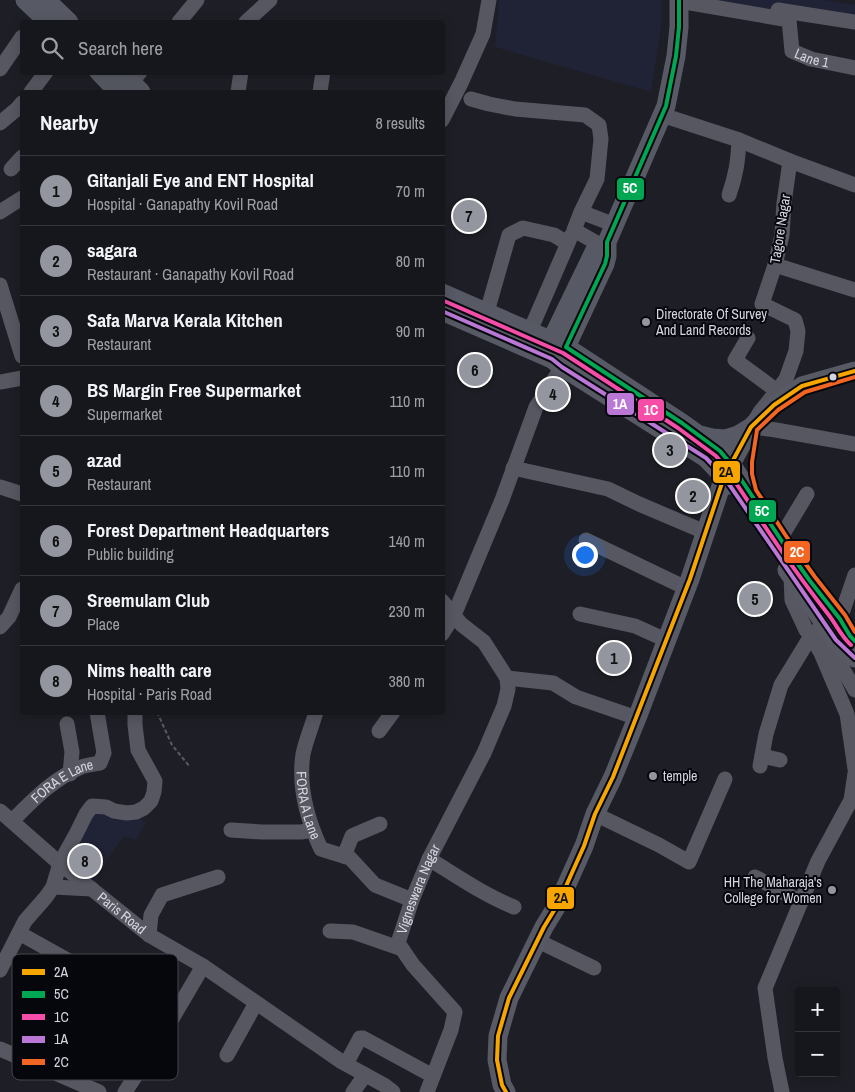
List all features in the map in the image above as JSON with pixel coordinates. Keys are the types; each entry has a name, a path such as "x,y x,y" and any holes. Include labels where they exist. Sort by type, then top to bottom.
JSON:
{"main road":[{"path":"25,0 65,20"},
{"path":"558,354 605,264 607,256 605,244 666,106 676,56 679,1"},
{"path":"107,75 130,83"},
{"path":"445,295 530,331 558,354 706,458 727,470 750,492 810,581 824,627"},
{"path":"445,312 558,354 624,384 720,451 727,470 824,627 855,658"},
{"path":"698,434 726,439 738,435 751,427 774,405 802,386 855,371"},
{"path":"506,1092 502,1085 497,1060 498,1036 508,998 558,904 584,846 637,718 686,588 727,470 751,427"},
{"path":"750,492 746,475 746,462 751,427"},
{"path":"824,627 850,636 855,641"}],"street":[{"path":"181,20 197,0"},
{"path":"248,20 270,0"},
{"path":"445,114 483,34 489,0"},
{"path":"717,0 855,22"},
{"name":"Lane 1","path":"679,1 789,20 792,51 811,59 855,68"},
{"path":"0,69 20,40"},
{"path":"32,90 44,75"},
{"path":"238,90 241,75"},
{"path":"320,90 323,75"},
{"path":"471,100 515,109 585,115 599,125 601,139 597,179 580,212 530,331"},
{"path":"0,123 20,105"},
{"path":"662,115 739,140 790,161 855,184"},
{"path":"729,195 736,175 739,140"},
{"path":"11,169 20,159"},
{"name":"Tagore Nagar","path":"751,427 760,412 786,379 796,351 798,331 795,320 762,304 775,265 782,235 790,161"},
{"path":"0,212 20,199"},
{"path":"580,212 615,225"},
{"path":"487,312 509,235 523,228 605,244"},
{"path":"775,265 855,290"},
{"path":"0,285 20,350"},
{"path":"748,338 735,360 777,391"},
{"path":"445,629 454,615 502,500 536,407 558,354"},
{"path":"0,382 20,378"},
{"path":"751,427 855,444"},
{"path":"513,468 608,489 705,532"},
{"path":"0,487 20,493"},
{"path":"780,539 807,494"},
{"path":"586,540 686,588"},
{"path":"780,760 761,761 766,734 781,685 824,627 855,575"},
{"path":"10,620 20,594"},
{"path":"445,604 461,624 484,642 507,678 553,682 576,696 637,718"},
{"path":"580,614 635,626 666,640"},
{"path":"824,627 855,690"},
{"path":"824,627 820,653 847,714 855,768"},
{"name":"Vigneswara Nagar","path":"427,1092 451,1030 455,1012 413,965 398,943 412,900 430,859 484,753 504,706 508,689 507,678"},
{"name":"FORA E Lane","path":"12,821 38,795 57,781 82,767 100,763 104,753 98,715"},
{"path":"0,970 25,921 53,887 60,863 92,806 106,807 127,813 136,812 144,808 151,801 155,781 138,750 135,715"},
{"name":"FORA A Lane","path":"312,715 301,776 304,804 321,849 350,858 375,885 412,900"},
{"path":"379,731 391,715"},
{"path":"67,724 72,752 70,774"},
{"path":"782,1092 765,988 818,861 851,800 855,773"},
{"path":"596,814 689,862 725,779"},
{"name":"Paris Road","path":"0,811 60,863 149,935 203,966 346,1064 393,1092"},
{"path":"344,856 352,836 380,824"},
{"path":"231,830 301,832 313,830"},
{"path":"430,859 499,901 514,907"},
{"path":"149,935 151,915 162,895 218,877"},
{"path":"755,877 801,902"},
{"path":"53,887 92,889"},
{"path":"330,932 354,932 402,949"},
{"path":"19,933 57,954"},
{"path":"538,940 594,968"},
{"path":"178,1009 203,966"},
{"path":"227,1055 256,1003"},
{"path":"346,1064 360,1038 363,1038 433,1076"},
{"path":"0,1050 12,1055"},
{"path":"354,1092 365,1074"},
{"path":"70,1080 99,1092"},
{"path":"125,1092 133,1080"}],"path":[{"path":"158,715 172,745 190,767"}],"shaded area":[{"path":"499,0 661,0 661,27 651,92 495,47"},
{"path":"689,0 824,0 854,5 855,2 855,26"},
{"path":"92,808 137,817 146,822 136,840 124,836 108,858 95,883 62,862"}],"transit line":[{"name":"5C","path":"679,0 676,56 666,106 607,242 605,264 566,347 682,423 720,451 731,464 785,546 855,641"},
{"name":"1C","path":"445,301 563,353 678,428 716,456 788,560 851,645"},
{"name":"1A","path":"445,312 552,359 706,458 724,477 836,640 855,658"},
{"name":"2A","path":"506,1092 502,1085 497,1060 498,1036 509,998 544,927 558,904 584,846 595,814 613,777 690,579 724,477 751,427 774,405 802,386 855,371"},
{"name":"2C","path":"855,377 805,392 778,410 757,430 752,462 752,474 756,490 790,542 845,615 855,632"}],"place":[{"name":"Sreemulam Club","path":"469,216"},
{"name":"Directorate Of Survey And Land Records","path":"646,322"},
{"name":"Forest Department Headquarters","path":"475,370"},
{"name":"BS Margin Free Supermarket","path":"553,394"},
{"name":"Safa Marva Kerala Kitchen","path":"670,450"},
{"name":"sagara","path":"693,496"},
{"name":"azad","path":"755,599"},
{"name":"Gitanjali Eye and ENT Hospital","path":"614,658"},
{"name":"temple","path":"653,776"},
{"name":"Nims health care","path":"85,861"},
{"name":"HH The Maharaja's College for Women","path":"832,890"}]}
